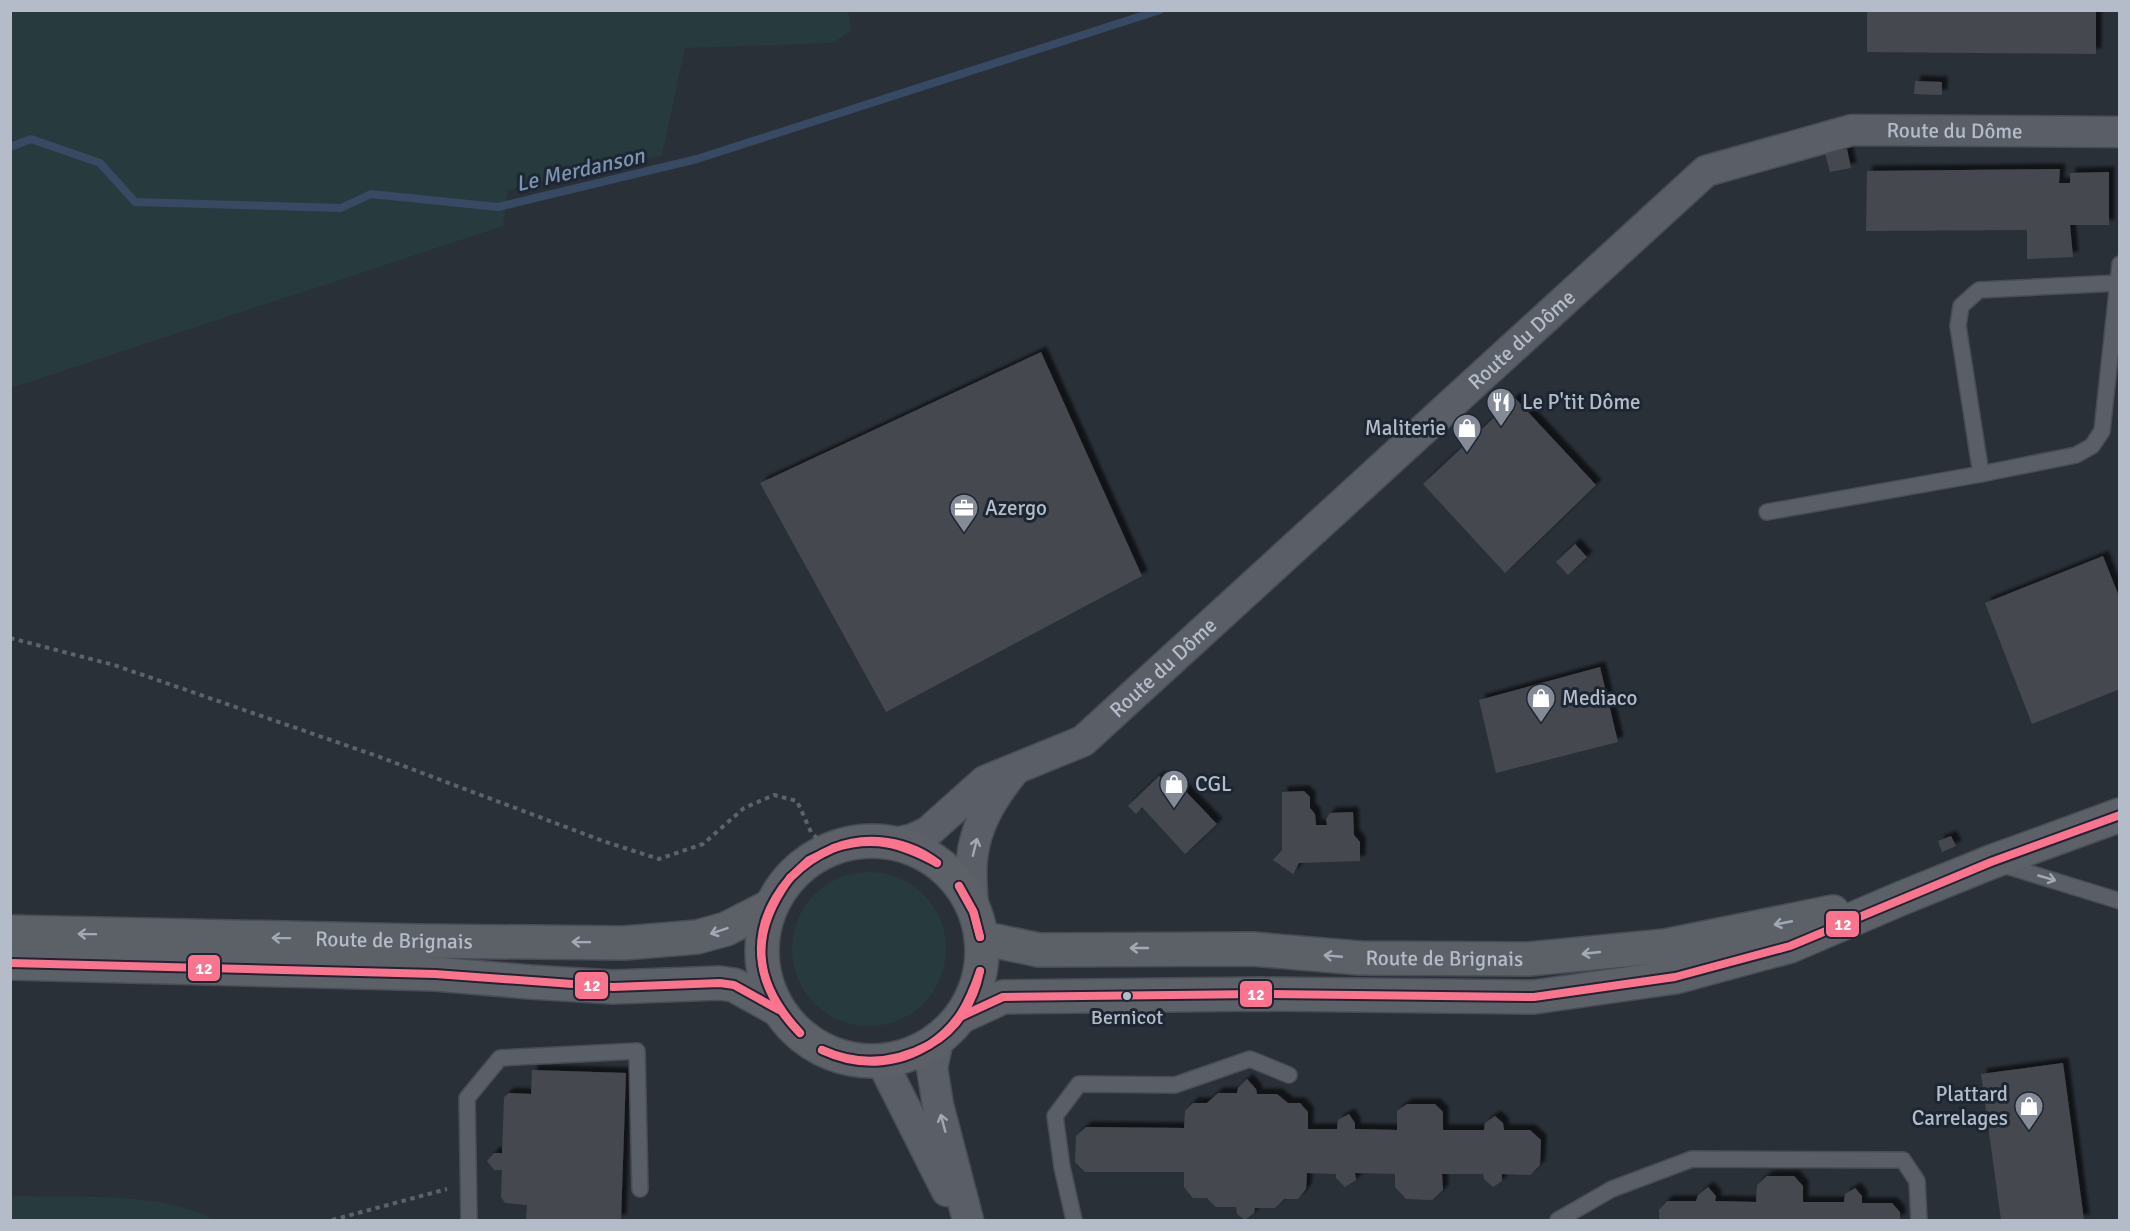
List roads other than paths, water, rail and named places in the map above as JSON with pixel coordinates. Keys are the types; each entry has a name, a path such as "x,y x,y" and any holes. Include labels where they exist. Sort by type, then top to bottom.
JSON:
{"main road":[{"name":"Route de Brignais","path":"962,1016 1004,997 1260,994 1534,997 1675,977 1790,946 1902,897 2120,815"},
{"path":"860,841 895,843 928,855 954,877 973,906 981,938 982,966 975,992 962,1016 938,1040 911,1056 882,1062 845,1060 811,1044 779,1010 768,988 760,956 764,926 776,894 798,868 827,849 860,841"},
{"name":"Route de Brignais","path":"981,938 1039,950 1252,949 1360,958 1529,959 1665,946 1902,897"},
{"name":"Route de Brignais","path":"10,932 624,943 697,937 726,929 771,906"},
{"name":"Route de Brignais","path":"10,963 423,974 613,987 720,983 734,985 779,1010"}],"street":[{"name":"Route du Dôme","path":"895,843 928,832 985,781 1083,741 1706,171 1852,130 2120,132"},
{"name":"Route du Dôme","path":"973,906 972,859 982,819 996,793 1014,770"},
{"path":"938,1040 932,1068 938,1105 968,1221"},
{"path":"882,1062 962,1221"}],"lane":[{"path":"1767,512 2076,455 2092,446 2103,431 2120,264"},
{"path":"1982,474 1958,326 1961,306 1979,290 2118,283"},
{"path":"1991,862 2120,900"},
{"path":"469,1221 467,1098 500,1058 637,1052 640,1189"},
{"path":"1074,1221 1062,1167 1055,1116 1079,1084 1175,1085 1250,1059 1289,1076"},
{"path":"1558,1221 1612,1189 1692,1159 1903,1160 1917,1181 1919,1221"}],"waterway":[{"name":"Le Merdanson","path":"10,147 31,139 100,163 135,202 341,208 371,194 498,207 697,159 1160,10"}],"place":[{"name":"Le P'tit Dôme","path":"1501,428"},
{"name":"Maliterie","path":"1467,454"},
{"name":"Azergo","path":"964,534"},
{"name":"Mediaco","path":"1541,724"},
{"name":"CGL","path":"1174,810"},
{"name":"Bernicot","path":"1127,996"},
{"name":"Plattard Carrelages","path":"2029,1132"}]}
